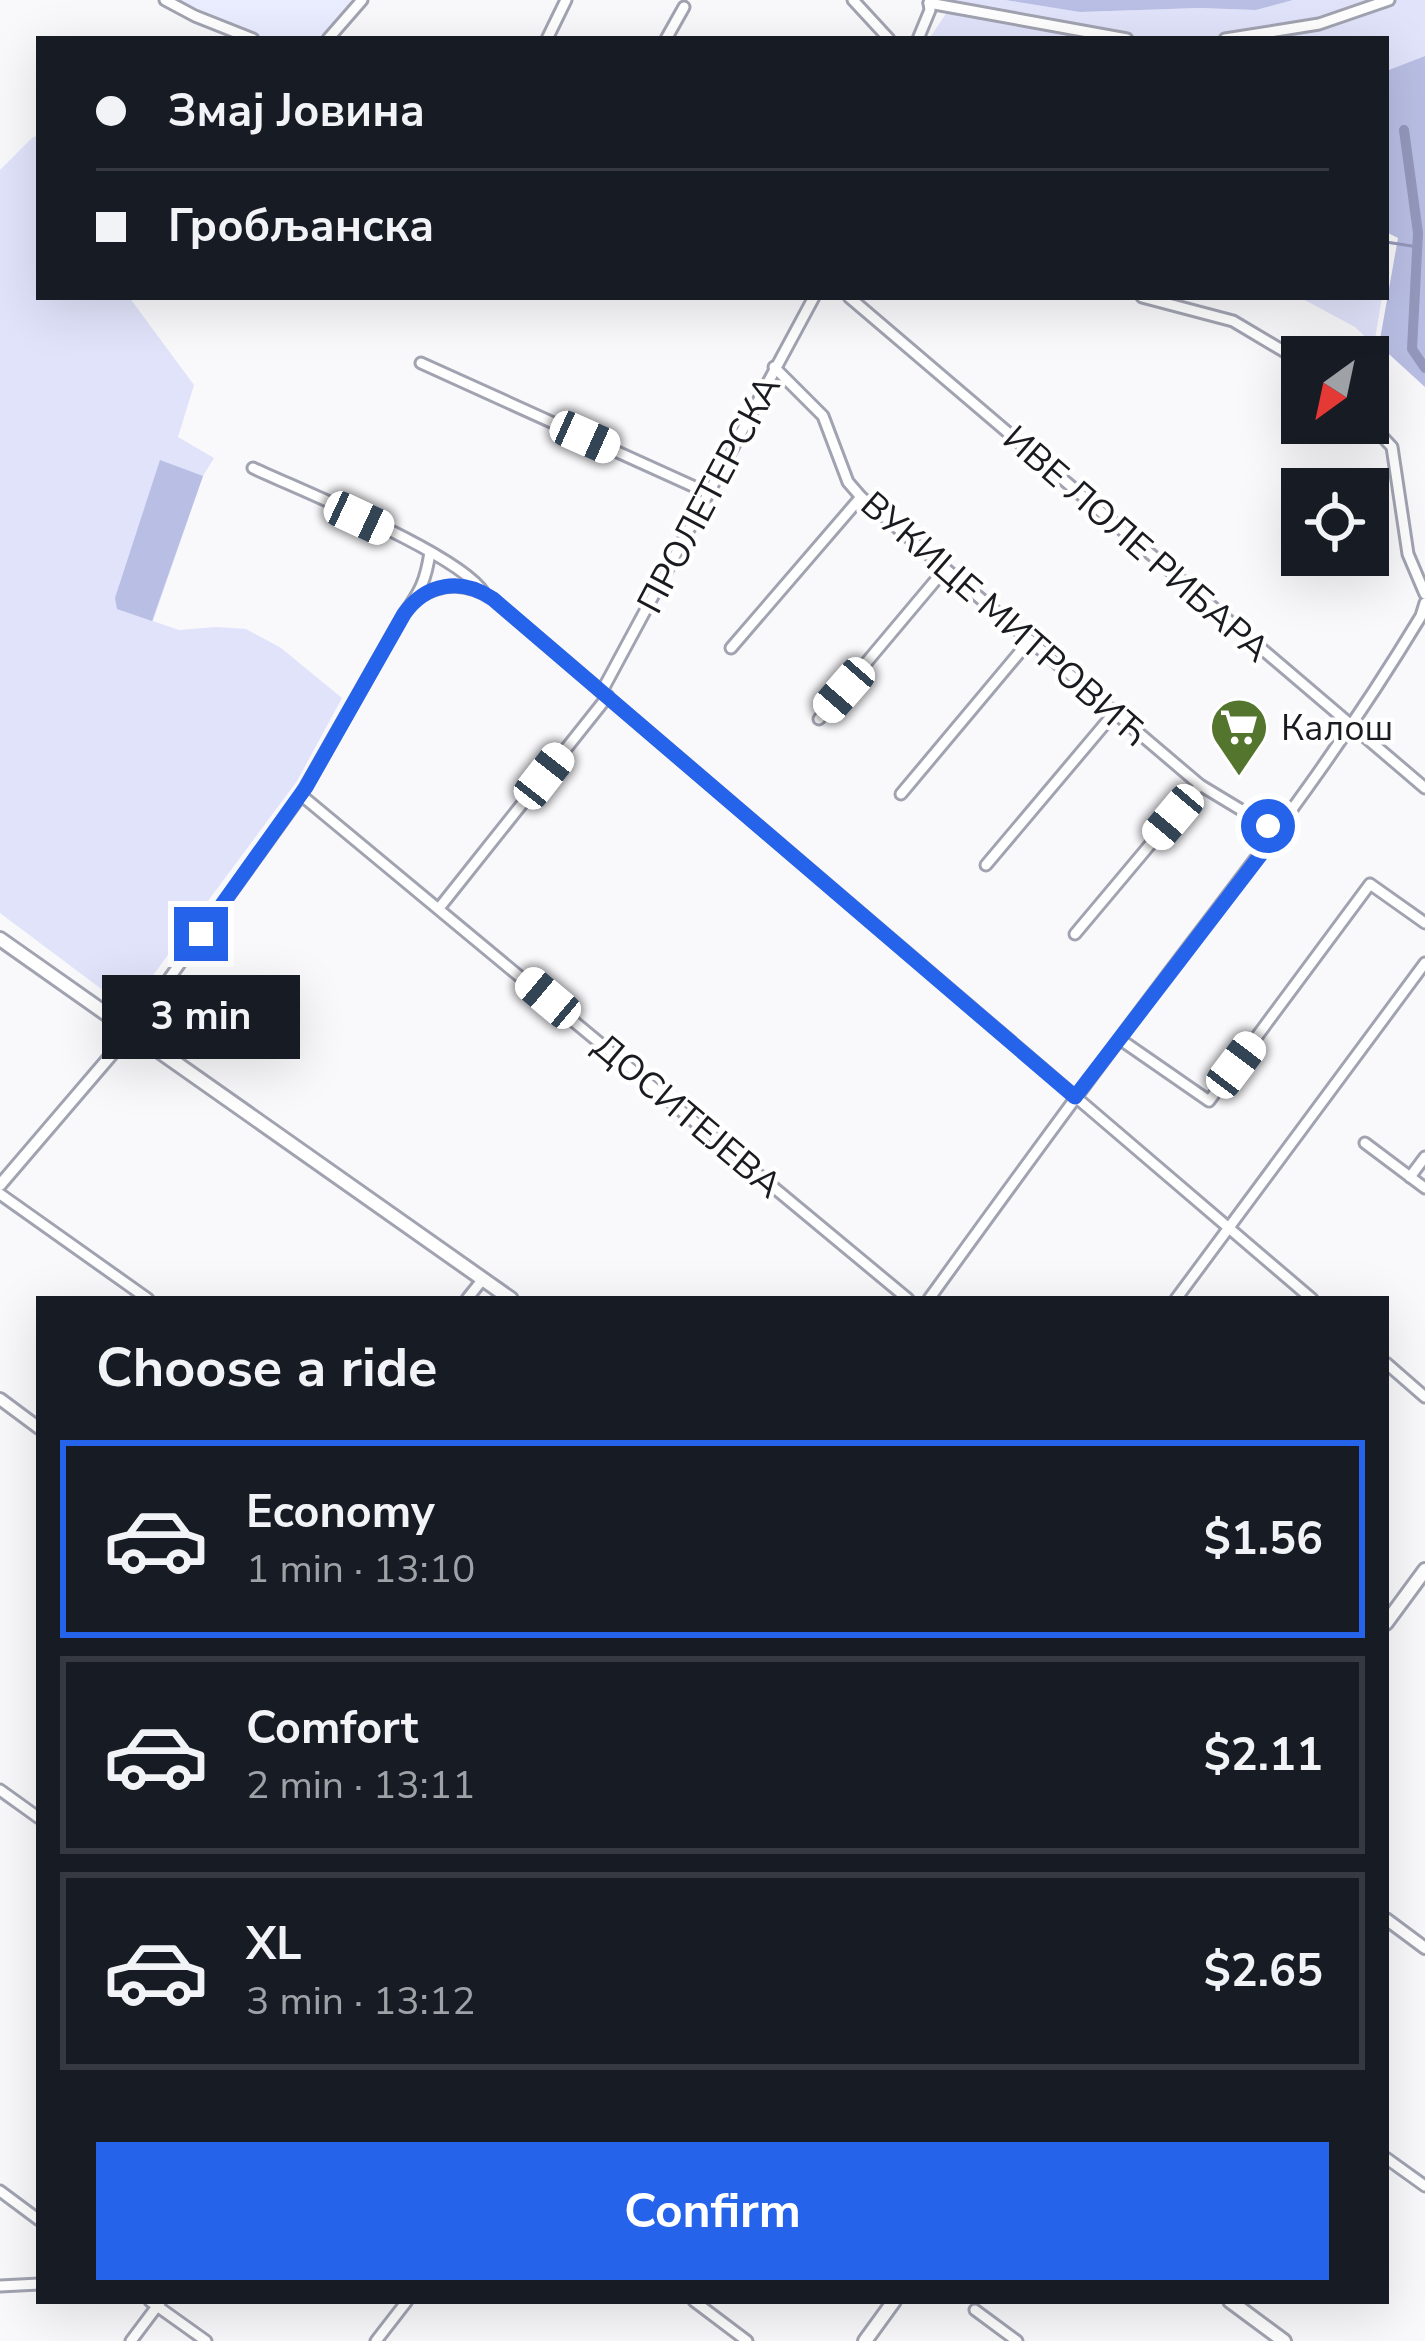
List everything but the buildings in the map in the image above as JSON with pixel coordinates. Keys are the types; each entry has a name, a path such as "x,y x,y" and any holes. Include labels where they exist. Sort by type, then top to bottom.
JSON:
{"main road":[{"path":"0,939 507,1296"},
{"path":"1389,1619 1425,1570"},
{"path":"865,2341 892,2304"},
{"path":"1234,2304 1284,2341"}],"street":[{"path":"165,0 245,36"},
{"path":"331,36 362,0"},
{"path":"548,36 566,0"},
{"path":"854,0 886,36"},
{"path":"1243,36 1319,23 1389,0"},
{"path":"919,36 929,1 1111,36"},
{"path":"668,36 684,7"},
{"name":"ПРОЛЕТЕРСКА","path":"440,907 604,693 812,300"},
{"name":"ИВЕ ЛОЛЕ РИБАРА","path":"854,300 1425,788"},
{"path":"1153,300 1233,321 1281,350"},
{"path":"422,363 708,493"},
{"name":"ВУКИЦЕ МИТРОВИЋ","path":"774,367 823,416 848,482 861,497 1201,785 1278,832"},
{"path":"931,1296 1075,1097 1278,832 1353,727 1421,616 1425,599 1408,554 1389,442"},
{"path":"253,468 467,573 484,593 1309,1296"},
{"path":"731,648 861,497"},
{"path":"144,1296 1,1185 130,1033 301,795 426,582 430,552"},
{"path":"819,719 945,568"},
{"path":"418,597 442,586 465,586 484,593"},
{"path":"901,794 1030,640"},
{"path":"986,866 1114,712"},
{"path":"1075,934 1201,785"},
{"name":"ДОСИТЕЈЕВА","path":"301,795 904,1296"},
{"path":"1121,1040 1209,1101 1370,884 1425,923"},
{"path":"1178,1296 1425,965"},
{"path":"1365,1143 1425,1189"},
{"path":"1410,1177 1425,1157"},
{"path":"470,1296 483,1280"},
{"path":"1389,1366 1425,1397"},
{"path":"0,1399 36,1426"},
{"path":"0,1790 36,1816"},
{"path":"1389,1921 1425,1948"},
{"path":"1389,2160 1425,2186"},
{"path":"0,2192 36,2218"},
{"path":"0,2286 36,2284"},
{"path":"131,2341 155,2304"},
{"path":"157,2304 206,2341"},
{"path":"376,2341 405,2304"},
{"path":"698,2304 747,2341"},
{"path":"975,2310 1017,2341"}],"shaded area":[{"path":"179,0 353,0 323,36 259,36"},
{"path":"955,0 1005,0 1081,12 1256,10 1293,0 1425,0 1425,56 1389,70 1389,36 931,36"},
{"path":"1005,0 1293,0 1256,10 1080,12"},
{"path":"1425,56 1425,387 1389,354 1389,336 1381,336 1398,238 1389,234 1389,70"},
{"path":"33,137 36,300 131,300 194,385 178,437 214,458 203,476 153,621 179,630 246,629 281,648 342,698 297,781 128,1009 0,913 0,170"},
{"path":"1305,300 1382,300 1376,336 1364,336"},
{"path":"160,460 203,476 152,621 117,609 115,598"}],"waterway":[{"path":"1404,130 1418,233 1412,349 1425,368"},
{"path":"1389,242 1418,247"}],"place":[{"name":"Калош","path":"1239,778"}],"route":[{"path":"201,934 306,787 404,614 418,597 442,586 474,588 493,599 1075,1097 1278,832 1268,826"}]}
